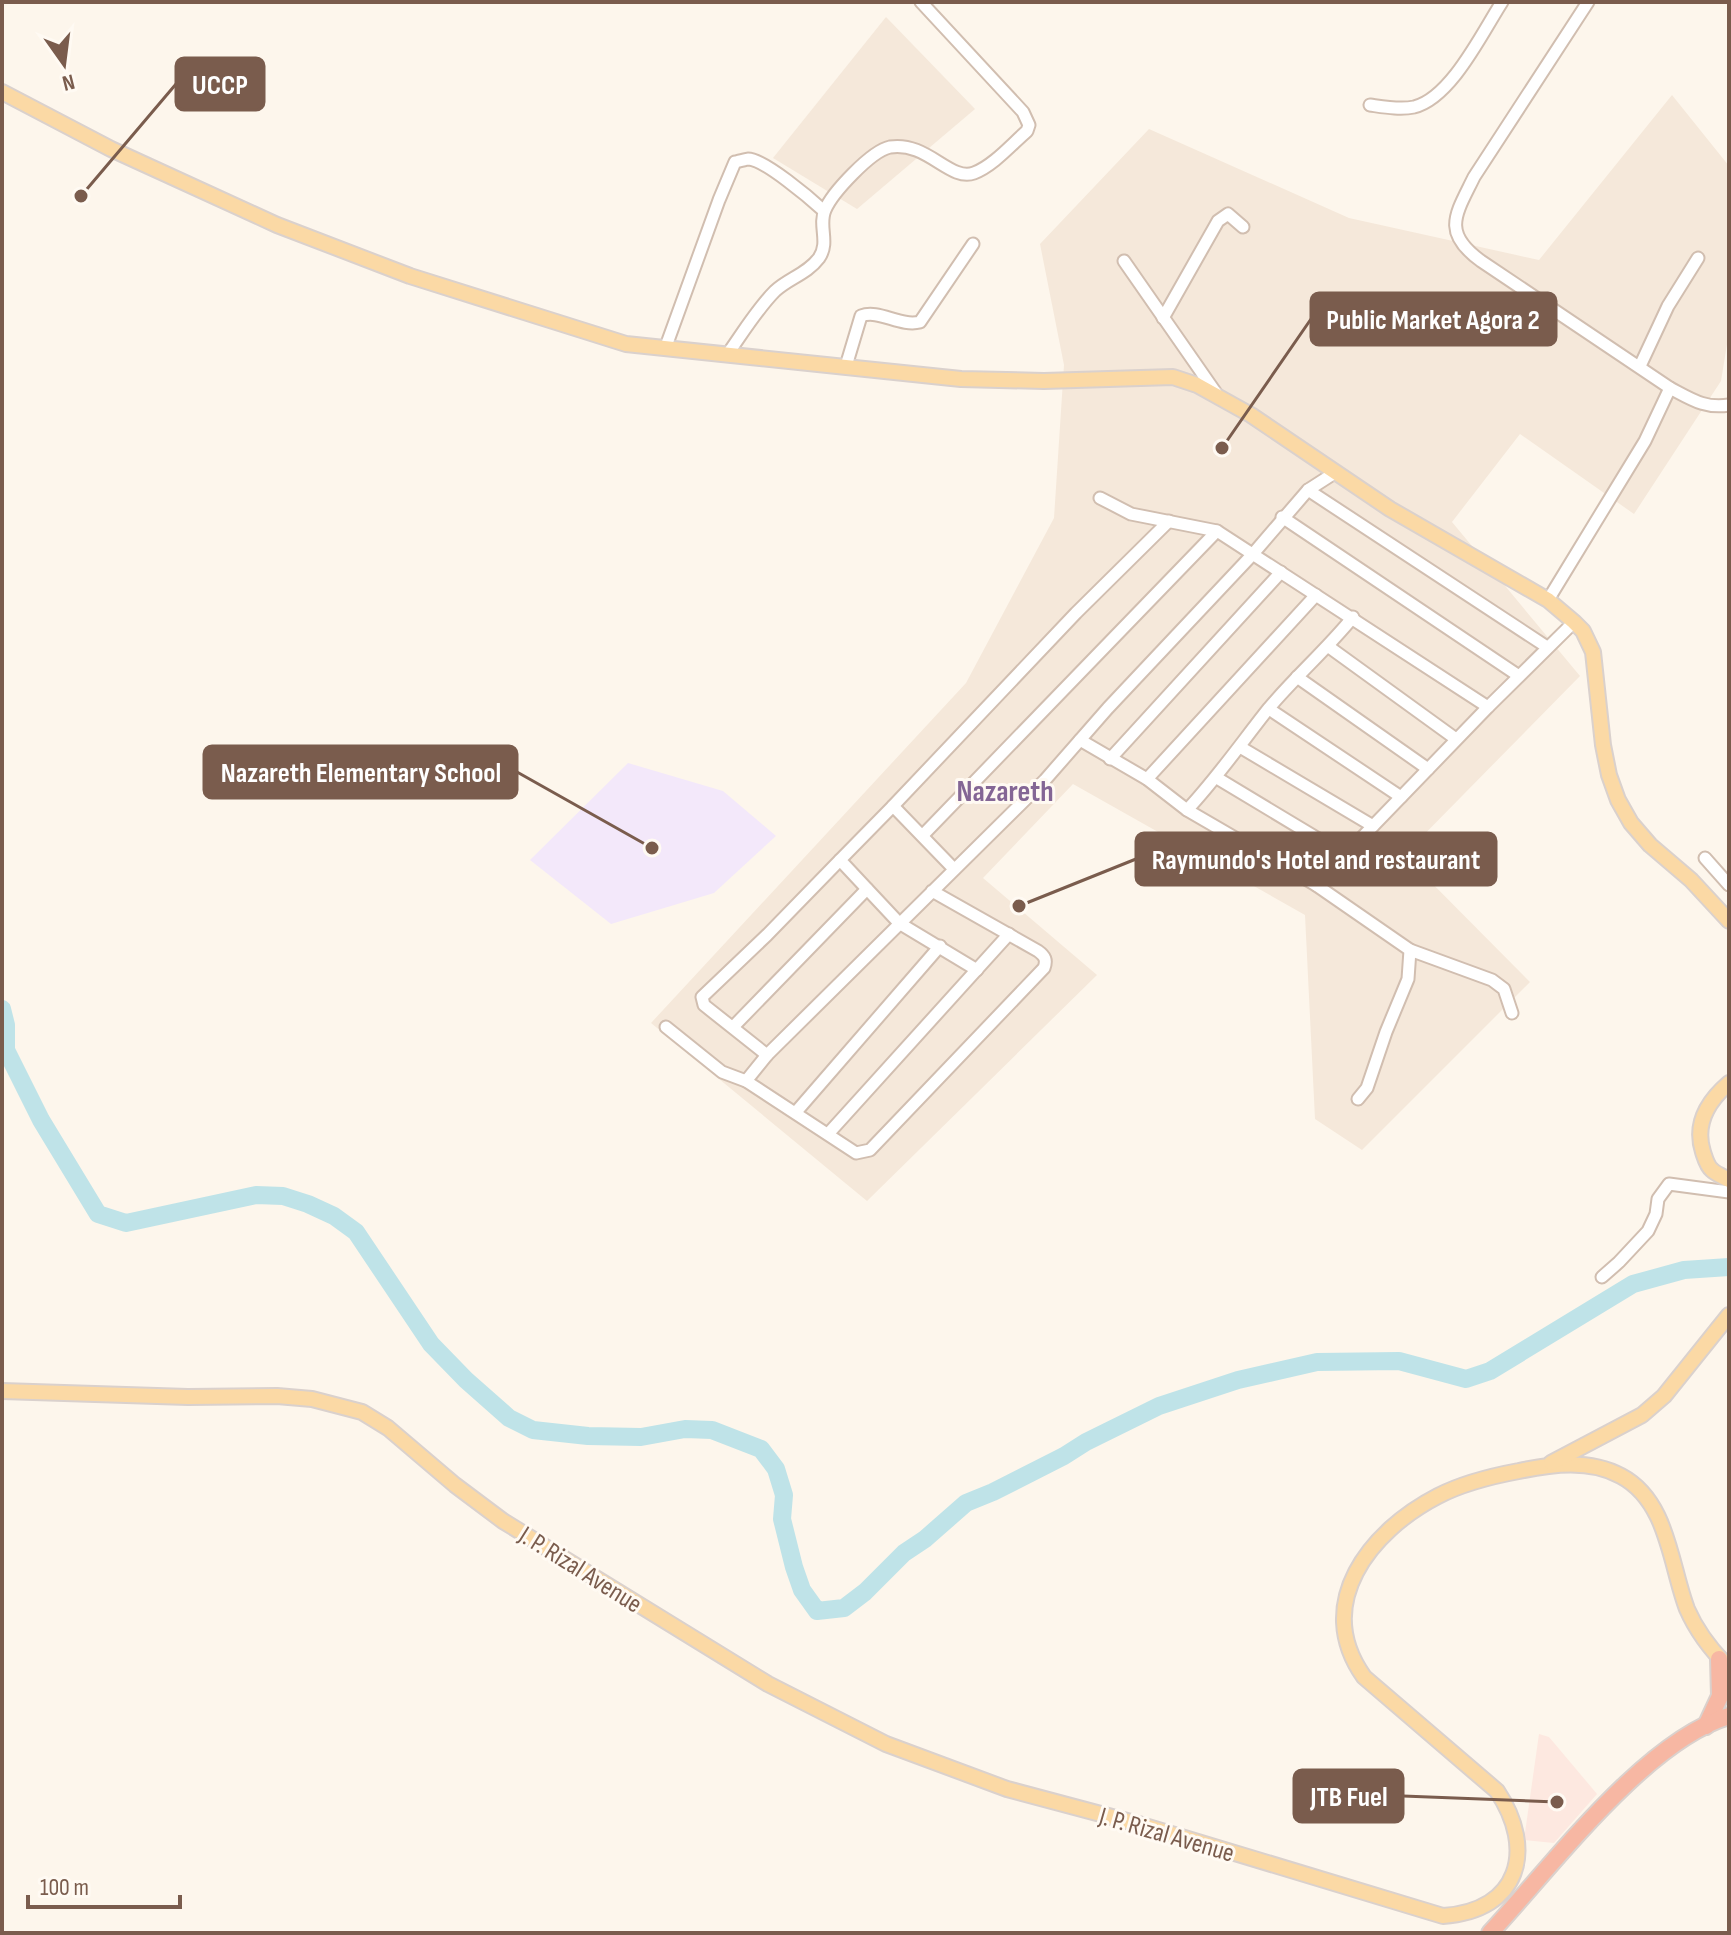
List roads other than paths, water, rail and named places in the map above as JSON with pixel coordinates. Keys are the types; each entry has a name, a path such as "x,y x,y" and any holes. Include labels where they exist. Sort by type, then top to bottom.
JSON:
{"highway":[{"path":"1706,1726 1720,1696 1724,1663"},
{"path":"1490,1933 1603,1806 1661,1756 1706,1726 1729,1716"}],"main road":[{"path":"2,92 111,149 277,225 382,266 626,344 961,379 1044,381 1173,377 1197,385 1251,415 1430,534 1548,600 1583,631 1593,652 1603,745 1618,800 1631,823 1650,845 1691,880 1729,921"},
{"path":"1729,1083 1704,1112 1700,1131 1702,1147 1712,1171 1729,1180"},
{"path":"1547,1465 1642,1415 1664,1396 1729,1315"},
{"name":"J. P. Rizal Avenue","path":"2,1391 188,1397 277,1396 312,1399 362,1412 388,1428 503,1521 768,1684 872,1738 1007,1789 1142,1825 1443,1916 1465,1914 1498,1896 1508,1885 1518,1856 1515,1825 1497,1791 1364,1677 1345,1643 1342,1624 1346,1593 1366,1557 1407,1515 1436,1496 1499,1475 1547,1465 1574,1464 1622,1476 1639,1489 1653,1507 1687,1607 1698,1631 1724,1663"}],"street":[{"path":"727,355 776,291 798,278 821,255 824,247 824,211 861,166 890,147 920,150 956,174 967,175 983,168 1027,131 1029,125 1023,112 921,2"},
{"path":"1370,105 1401,108 1416,106 1434,98 1454,75 1502,2"},
{"path":"1588,2 1474,177 1460,206 1456,231 1463,248 1472,255 1670,388 1709,407 1729,405"},
{"path":"665,349 735,162 747,159 758,162 824,211"},
{"path":"1163,318 1218,221 1228,214 1243,227"},
{"path":"846,366 861,316 868,314 905,323 920,322 973,244"},
{"path":"1640,366 1668,306 1698,258"},
{"path":"1124,261 1218,397"},
{"path":"1548,600 1645,441 1670,388"},
{"path":"746,1081 767,1055 1045,780 1308,490 1336,472"},
{"path":"1308,490 1547,647"},
{"path":"1100,498 1131,514 1217,531 1488,707"},
{"path":"1282,517 1519,676"},
{"path":"767,1055 704,1005 702,997 767,935 1076,613 1169,521"},
{"path":"923,835 1217,531"},
{"path":"1110,759 1281,572"},
{"path":"1147,779 1316,595"},
{"path":"1187,810 1217,778 1269,709 1329,647 1353,617"},
{"path":"1316,885 1574,622"},
{"path":"1329,647 1456,739"},
{"path":"1297,677 1428,769"},
{"path":"1269,709 1401,797"},
{"path":"1080,740 1147,779 1187,810 1316,885 1410,950 1492,980 1504,989 1512,1013"},
{"path":"1240,747 1373,826"},
{"path":"1217,778 1345,855"},
{"path":"893,806 954,869"},
{"path":"1705,858 1729,885"},
{"path":"840,860 899,923 977,970"},
{"path":"733,1027 867,889"},
{"path":"666,1027 722,1072 746,1081 856,1153 870,1150 1044,968 1043,954 932,891"},
{"path":"828,1134 1009,934"},
{"path":"796,1112 940,946"},
{"path":"1358,1099 1367,1088 1408,979 1410,950"},
{"path":"1602,1277 1648,1231 1656,1214 1658,1199 1669,1184 1729,1192"}],"waterway":[{"path":"2,1009 6,1025 6,1050 41,1120 98,1214 126,1223 256,1195 283,1196 308,1204 334,1216 356,1232 431,1344 509,1418 533,1430 588,1436 641,1437 685,1429 712,1430 761,1449 776,1469 784,1495 782,1519 794,1567 802,1590 817,1611 844,1608 904,1553 966,1503 1159,1406 1238,1380 1317,1362 1399,1361 1466,1379 1490,1371 1633,1284 1684,1270 1729,1267"}],"place":[{"name":"UCCP","path":"81,196"},
{"name":"Public Market Agora 2","path":"1222,448"},
{"name":"Nazareth Elementary School","path":"652,848"},
{"name":"Raymundo's Hotel and restaurant","path":"1019,906"},
{"name":"JTB Fuel","path":"1557,1802"}],"district":[{"name":"Nazareth","path":"1005,791"}]}
